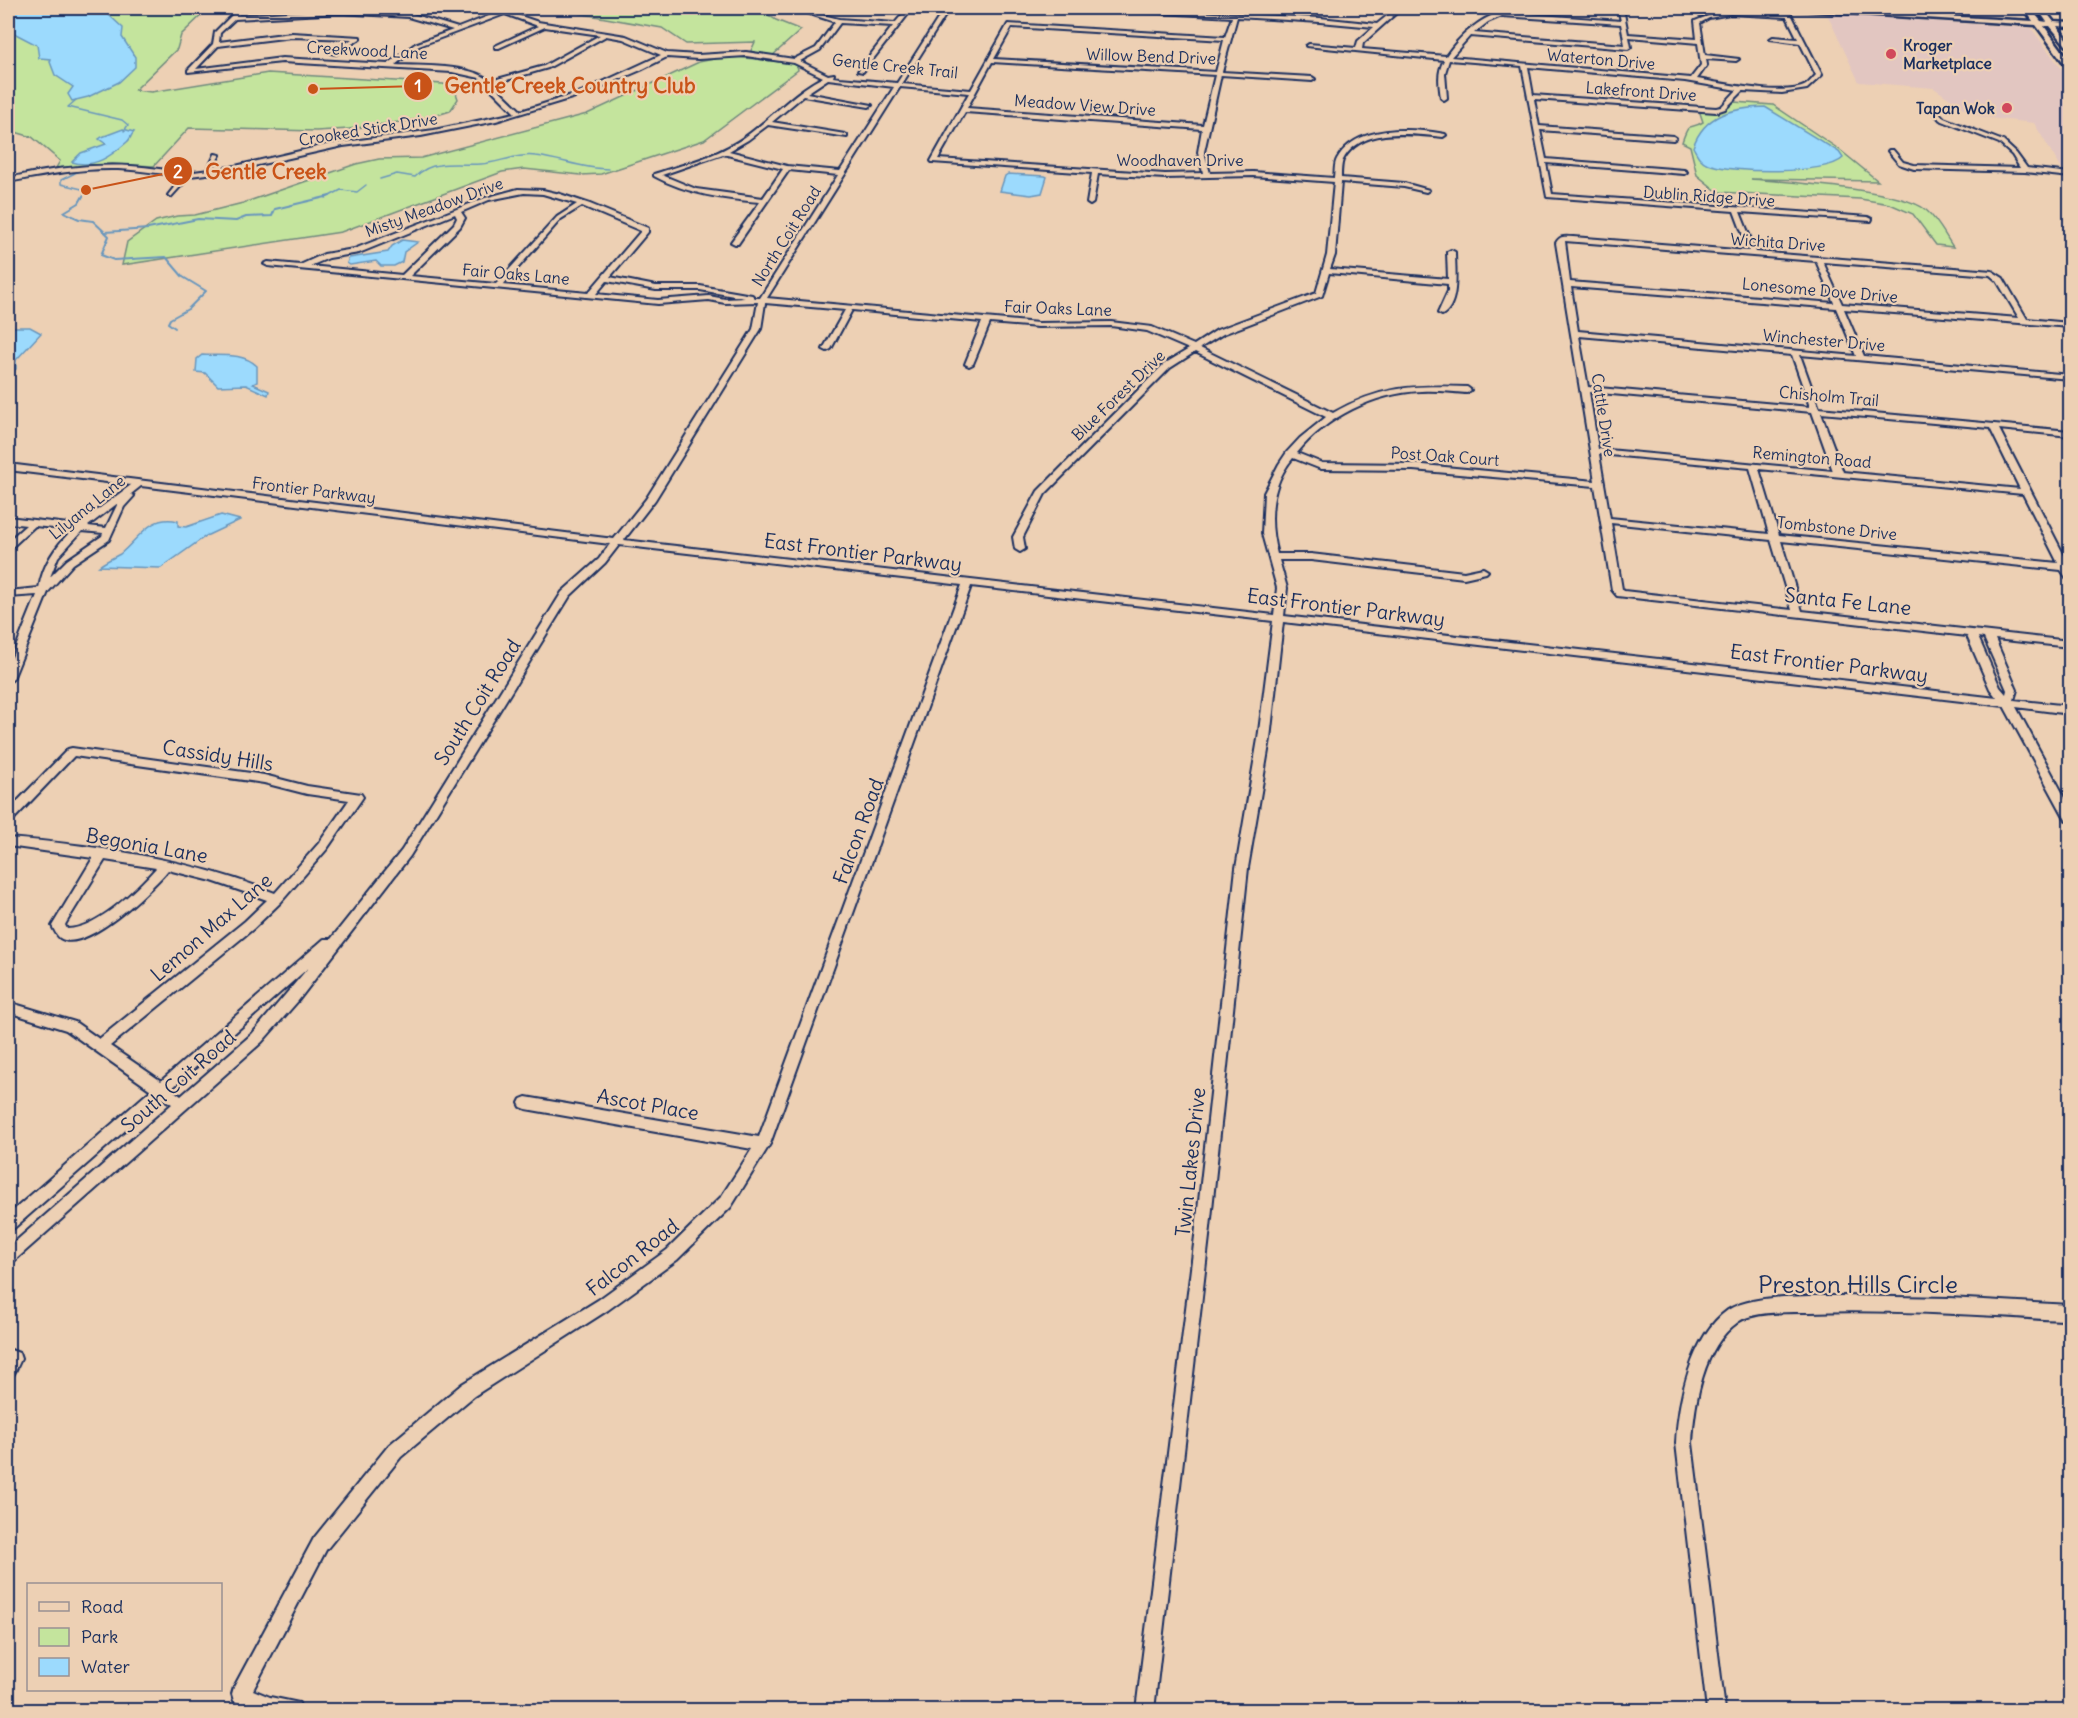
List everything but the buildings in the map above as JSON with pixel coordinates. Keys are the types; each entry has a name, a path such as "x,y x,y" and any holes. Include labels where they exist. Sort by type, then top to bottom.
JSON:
{"main road":[{"path":"1772,8 1909,14"},
{"path":"1816,8 2070,23"},
{"path":"2026,8 2070,65"},
{"path":"2040,8 2070,48"}],"street":[{"path":"242,8 217,33 216,44 317,34 358,38 334,53"},
{"path":"378,13 385,8 456,29"},
{"name":"Gentle Creek Trail","path":"493,8 544,25 606,34 639,42 666,55 698,57 746,54 795,61 830,76 975,90"},
{"path":"821,8 806,11 838,21 896,26"},
{"path":"1107,8 1174,10 1349,22 1378,27"},
{"path":"1359,49 1360,42 1400,8"},
{"path":"1557,8 1559,18"},
{"path":"1472,34 1628,47 1621,8"},
{"path":"1705,8 1719,14"},
{"path":"1713,8 1719,14"},
{"path":"233,17 270,15 300,9 409,15"},
{"path":"861,71 909,9 946,10"},
{"name":"North Coit Road","path":"617,542 650,500 757,328 762,300 946,10"},
{"path":"333,19 340,12"},
{"path":"391,65 417,45 505,12"},
{"path":"1444,98 1442,70 1446,59 1483,20 1495,14 1624,23"},
{"path":"1693,80 1704,65 1698,41 1697,22 1719,14"},
{"name":"Waterton Drive","path":"1309,46 1693,80 1741,89 1782,91 1812,84 1819,75 1789,15 1719,14"},
{"path":"1207,175 1201,152 1235,15"},
{"path":"795,61 818,49 838,21"},
{"path":"497,47 544,25"},
{"path":"963,110 1010,25 1229,39"},
{"path":"317,34 325,27"},
{"path":"491,83 546,67 606,34"},
{"path":"1626,35 1698,41"},
{"path":"1773,39 1803,41"},
{"name":"Creekwood Lane","path":"216,44 198,69 213,70 282,60 461,71 482,77 491,83 519,113"},
{"name":"Crooked Stick Drive","path":"8,180 78,168 120,167 166,171 236,170 331,146 433,132 519,113 588,91 666,55"},
{"path":"1703,57 1736,60"},
{"name":"Willow Bend Drive","path":"989,60 1312,79"},
{"path":"1525,66 1542,161 1684,172"},
{"path":"764,200 712,194 670,183 656,175 724,152 830,76"},
{"name":"Lakefront Drive","path":"1531,97 1716,110 1723,108 1741,89"},
{"path":"803,94 869,105"},
{"name":"Meadow View Drive","path":"963,110 1206,127"},
{"name":"Woodhaven Drive","path":"963,110 934,162 1095,172 1252,174 1404,185 1426,190"},
{"path":"1938,114 1942,119 2001,142 2014,154 2025,170"},
{"path":"766,123 845,136"},
{"path":"1536,128 1673,138"},
{"name":"Blue Forest Drive","path":"1020,549 1018,537 1049,483 1167,366 1220,332 1319,294 1331,255 1340,161 1347,149 1371,135 1403,132 1443,135"},
{"path":"1891,150 1906,166 2070,173"},
{"path":"724,152 787,168 841,173"},
{"path":"211,166 217,154"},
{"name":"Crooked Stick Drive","path":"191,171 211,166 276,159"},
{"name":"Dublin Ridge Drive","path":"1542,161 1549,196 1737,212 1868,219"},
{"path":"735,242 787,168"},
{"path":"171,195 191,171"},
{"path":"1090,203 1095,172"},
{"name":"Misty Meadow Drive","path":"301,267 312,261 356,250 509,193 529,190 554,195 645,230 605,278"},
{"path":"497,287 559,218 580,205"},
{"path":"403,278 457,225 461,218 457,212"},
{"path":"1737,212 1753,253"},
{"name":"Wichita Drive","path":"1562,239 1992,273 2000,280 2025,322"},
{"name":"Cattle Drive","path":"1562,239 1566,284 1605,519 1617,590 1621,594"},
{"path":"1442,314 1452,291 1451,252"},
{"path":"1818,258 1862,358"},
{"name":"Fair Oaks Lane","path":"268,264 590,296 678,301 762,300 1055,326 1126,326 1159,333 1194,348 1333,417"},
{"path":"1327,271 1452,282"},
{"path":"590,296 605,278"},
{"name":"Fair Oaks Lane","path":"605,278 656,288 724,292 762,300"},
{"name":"Lonesome Dove Drive","path":"1566,284 2070,326"},
{"path":"675,288 678,301"},
{"path":"717,300 724,292"},
{"path":"827,349 850,307"},
{"path":"969,364 987,320"},
{"name":"Winchester Drive","path":"1575,333 2070,377"},
{"path":"1795,353 1839,474"},
{"name":"Twin Lakes Drive","path":"1145,1710 1204,1216 1242,868 1264,739 1282,588 1266,527 1267,500 1278,472 1290,454 1310,434 1333,417 1373,397 1395,391 1422,388 1467,390"},
{"name":"Chisholm Trail","path":"1584,389 2070,434"},
{"path":"1993,426 2070,577"},
{"name":"Remington Road","path":"1594,451 2027,492"},
{"name":"Post Oak Court","path":"1290,454 1321,466 1341,468 1413,467 1600,484"},
{"path":"1754,466 1798,614"},
{"name":"Frontier Parkway","path":"8,467 617,542"},
{"name":"Lilyana Lane","path":"8,679 10,668 43,591 44,575 54,553 80,529 139,483"},
{"name":"Lilyana Lane","path":"43,591 70,562 106,538 120,507 139,483"},
{"name":"Tombstone Drive","path":"1605,519 2065,567"},
{"path":"8,520 110,531"},
{"path":"8,546 33,523"},
{"name":"East Frontier Parkway","path":"617,542 2070,710"},
{"name":"South Coit Road","path":"8,1257 257,1038 293,997 406,853 566,594 602,561 617,542"},
{"path":"1273,557 1311,557 1464,575 1483,570"},
{"name":"Falcon Road","path":"292,1710 270,1706 241,1694 320,1544 395,1451 468,1390 603,1305 672,1255 726,1202 763,1144 968,582"},
{"path":"8,594 43,591"},
{"name":"Santa Fe Lane","path":"1621,594 2070,644"},
{"path":"1971,633 1995,689 2007,703 2070,817"},
{"path":"1988,635 2012,690 2007,703"},
{"name":"Cassidy Hills","path":"8,818 72,752 264,779 307,790 357,797"},
{"name":"Lemon Max Lane","path":"100,1046 277,899 323,846 357,797"},
{"name":"Begonia Lane","path":"8,842 165,865 248,886 277,899"},
{"path":"100,856 60,921 58,926 64,934 87,931 151,883 165,865"},
{"name":"South Coit Road","path":"8,1224 319,952 355,917"},
{"path":"8,1007 70,1026 182,1104"},
{"name":"Ascot Place","path":"526,1103 763,1144"},
{"name":"Preston Hills Circle","path":"1716,1710 1684,1443 1684,1421 1702,1359 1721,1329 1734,1315 1746,1309 1768,1305 1860,1304 2070,1313"}],"shaded area":[{"path":"1827,14 2031,28 2070,80 2070,169 2061,168 2034,123 1981,117 1966,110 1934,88 1859,82"}],"green space":[{"path":"8,8 209,8 181,35 177,49 135,90 151,92 268,73 443,84 454,87 458,99 450,111 428,118 349,129 316,131 189,128 154,166 111,164 56,168 60,161 32,137 8,130"},
{"path":"549,8 758,8 776,20 801,30 772,56 750,53 755,42 686,44 662,28"},
{"path":"728,56 791,63 797,65 798,70 704,140 601,174 581,175 524,169 502,172 341,232 122,265 127,242 156,221 195,215 243,203 356,164 379,159 421,158 587,114 699,62"},
{"path":"1734,102 1773,105 1840,150 1878,181 1751,179 1869,192 1912,203 1930,214 1953,247 1936,245 1913,214 1890,204 1860,199 1718,192 1697,175 1690,146 1682,142 1688,128 1703,122 1699,110 1725,110"}],"water":[{"path":"8,8 116,8 108,14 123,28 122,37 135,57 135,67 119,82 88,97 72,101 68,94 73,87 55,75 51,59 39,58 37,45 8,30"},
{"path":"1765,107 1839,152 1843,158 1834,164 1799,170 1756,171 1719,167 1705,163 1699,157 1693,147 1704,127 1712,120 1731,111"},
{"path":"123,129 134,132 128,141 115,152 102,160 88,164 72,162 81,153 106,144 99,139 102,137"},
{"path":"1008,174 1047,177 1042,193 1031,195 1000,191 1005,176"},
{"path":"402,240 418,242 404,252 402,262 394,266 381,266 376,261 350,265 347,263 349,258 388,252 392,246"},
{"path":"8,327 30,327 41,333 16,360 16,369 8,376"},
{"path":"202,355 238,357 251,362 257,366 257,382 253,384 269,391 268,395 246,385 218,386 205,373 196,372 197,359"},
{"path":"221,515 240,520 206,536 161,568 99,566 120,554 145,529 159,521 178,521 178,526 186,527"}],"waterway":[{"path":"76,100 68,107 122,120 128,125 124,131"},
{"path":"380,179 397,174 415,177 420,172 435,166 481,164 529,155 608,169"},
{"path":"83,196 86,190 61,184 61,180 85,168"},
{"path":"330,196 341,190 357,192 366,185"},
{"path":"83,196 79,203 64,212 79,219 93,221 109,236 101,255 114,260 166,257 183,277 206,291 188,309 170,319 168,323 175,328"},
{"path":"105,232 148,229 198,219 236,221 246,217 272,216 275,209 330,196"},
{"path":"326,198 330,196"}],"place":[{"name":"Kroger Marketplace","path":"1891,54"},
{"name":"Gentle Creek Country Club","path":"313,89"},
{"name":"Tapan Wok","path":"2007,108"},
{"name":"Gentle Creek","path":"86,190"}]}
